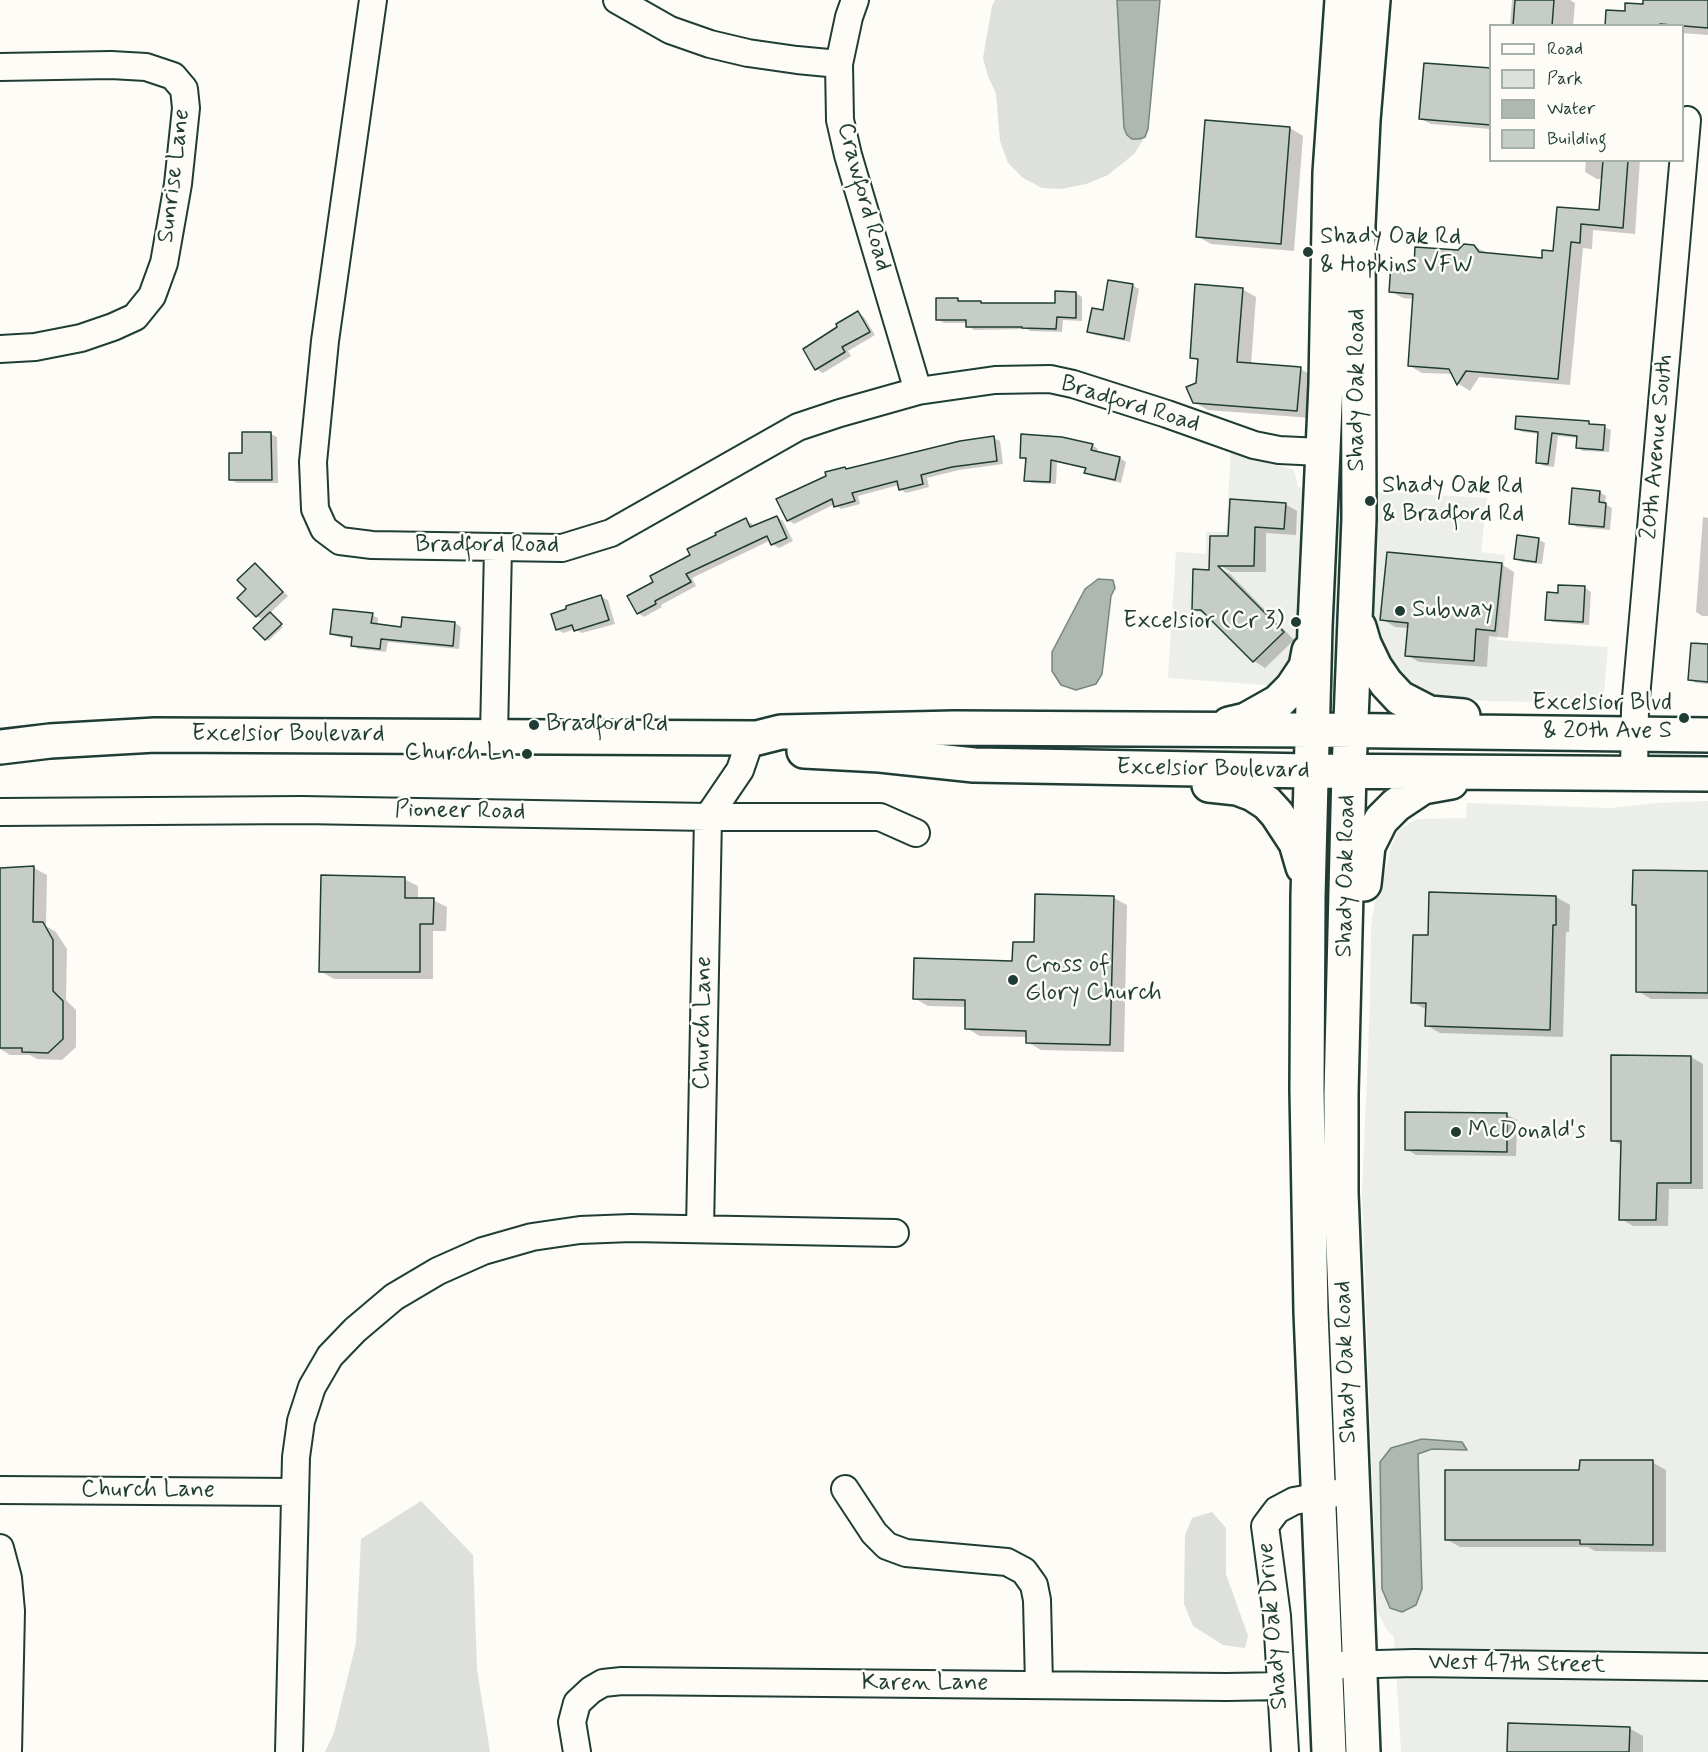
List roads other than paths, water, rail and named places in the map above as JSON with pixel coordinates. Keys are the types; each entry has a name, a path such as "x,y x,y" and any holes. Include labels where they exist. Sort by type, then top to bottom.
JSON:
{"main road":[{"name":"Shady Oak Road","path":"1329,1752 1311,1312 1307,1090 1308,897 1330,173 1342,0"},
{"name":"Shady Oak Road","path":"1363,1752 1341,1193 1341,1093 1349,771 1359,519 1358,225 1363,120 1373,0"},
{"path":"1356,617 1364,644 1386,683 1400,698 1429,713 1448,716 1541,718 1634,734"},
{"path":"1202,730 1246,720 1278,702 1292,688 1306,667 1315,626"},
{"name":"Excelsior Boulevard","path":"0,747 50,741 155,735 754,738 781,732 943,729 1313,730 1708,735"},
{"name":"Excelsior Boulevard","path":"754,738 779,750 880,755 974,765 1311,771 1708,774"},
{"path":"974,765 1078,783 1217,785 1237,788 1253,794 1266,803 1286,826 1296,843 1302,859 1308,897"},
{"path":"1343,1036 1360,993 1365,870 1368,846 1381,820 1396,805 1423,787 1439,783 1568,772"}],"street":[{"name":"Bradford Road","path":"374,0 325,341 313,462 315,509 324,529 340,541 372,545 562,548 611,533 798,427 918,391 995,380 1050,379 1073,384 1254,445 1279,450 1322,452"},
{"path":"617,0 670,30 710,44 748,53 839,64"},
{"name":"Crawford Road","path":"855,0 839,64 840,120 848,155 918,391"},
{"name":"Sunrise Lane","path":"0,67 111,65 146,67 173,76 184,89 186,108 178,184 164,263 152,296 135,317 113,327 81,338 35,347 0,349"},
{"name":"20th Avenue South","path":"1684,154 1687,120"},
{"name":"20th Avenue South","path":"1634,774 1637,679 1683,162"},
{"path":"494,735 498,548"},
{"path":"708,817 740,770 754,738"},
{"name":"Pioneer Road","path":"0,812 302,810 708,817 880,817 916,833"},
{"name":"Church Lane","path":"700,1230 708,817"},
{"path":"289,1752 296,1457 302,1421 312,1387 330,1356 355,1330 394,1297 438,1271 474,1255 532,1237 580,1230 631,1228 895,1233"},
{"path":"846,1489 874,1533 887,1546 906,1552 1007,1562 1024,1571 1034,1584 1037,1600 1039,1684"},
{"name":"Church Lane","path":"0,1490 295,1492"},
{"name":"Shady Oak Drive","path":"1285,1752 1277,1616 1265,1526 1277,1509 1294,1501 1352,1490"},
{"path":"0,1548 8,1578 11,1611 8,1752"},
{"name":"West 47th Street","path":"1326,1666 1414,1663 1708,1667"},
{"name":"Karen Lane","path":"577,1752 572,1722 577,1703 603,1683 1281,1686"}],"water":[{"path":"1117,0 1160,0 1148,129 1145,137 1139,139 1132,139 1124,128"},
{"path":"1098,579 1113,580 1115,588 1111,596 1102,674 1096,684 1076,690 1061,685 1052,671 1052,652 1085,589"},
{"path":"1422,1439 1462,1442 1467,1450 1432,1449 1418,1454 1422,1589 1416,1605 1402,1612 1390,1608 1382,1589 1380,1462 1391,1448"}],"place":[{"name":"Shady Oak Rd & Hopkins VFW","path":"1308,252"},
{"name":"Shady Oak Rd & Bradford Rd","path":"1370,501"},
{"name":"Subway","path":"1400,611"},
{"name":"Excelsior (Cr 3)","path":"1296,622"},
{"name":"Excelsior Blvd & 20th Ave S","path":"1684,718"},
{"name":"Bradford Rd","path":"534,725"},
{"name":"Church Ln","path":"527,754"},
{"name":"Cross of Glory Church","path":"1013,980"},
{"name":"McDonald's","path":"1456,1132"}]}
